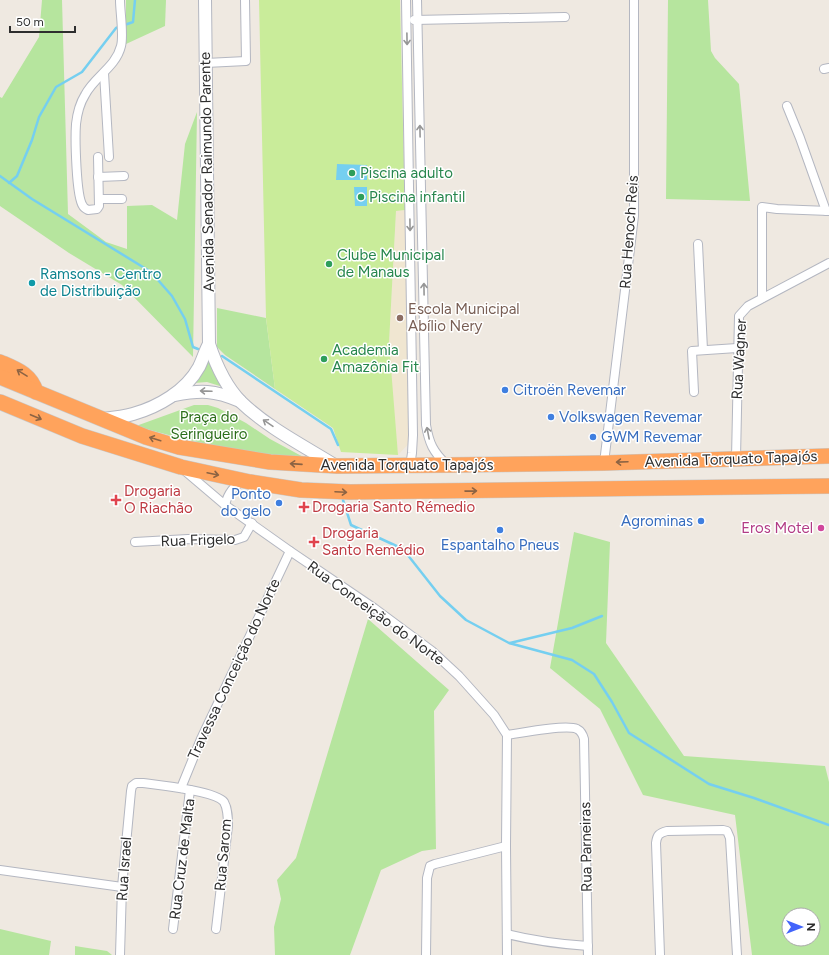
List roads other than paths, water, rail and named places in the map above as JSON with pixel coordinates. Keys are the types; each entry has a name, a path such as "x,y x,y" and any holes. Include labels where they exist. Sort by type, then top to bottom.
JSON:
{"highway":[{"path":"0,362 26,376 34,386 36,392"},
{"name":"Avenida Torquato Tapajós","path":"0,377 146,437 178,447 270,462 337,466 410,466 604,463 829,456"},
{"name":"Avenida Torquato Tapajós","path":"0,402 82,436 181,467 301,490 350,492 829,486"}],"street":[{"path":"98,157 97,209 88,210 83,206 80,200 76,162 76,123 85,95 118,54 121,45 120,0"},
{"name":"Avenida Senador Raimundo Parente","path":"205,0 209,344 216,365 226,382 241,401 260,417 337,466"},
{"path":"206,63 246,61 245,0"},
{"path":"406,0 413,435 410,466"},
{"path":"417,0 425,367 428,435 431,446 437,456 448,465"},
{"name":"Rua Henoch Reis","path":"604,463 634,216 634,0"},
{"path":"407,20 565,17"},
{"path":"104,73 109,157"},
{"path":"762,298 762,207 827,211 787,106"},
{"path":"409,159 421,159"},
{"path":"98,177 124,176"},
{"path":"98,199 122,198"},
{"path":"698,244 704,350"},
{"name":"Rua Wagner","path":"736,458 739,316 748,306 829,263"},
{"path":"410,265 423,264"},
{"name":"Avenida Senador Raimundo Parente","path":"102,419 132,414 155,406 170,396 187,384 199,367 209,344"},
{"path":"694,392 692,351 738,348"},
{"path":"412,368 425,367"},
{"path":"170,396 199,391 213,392 241,401"},
{"name":"Rua Conceição do Norte","path":"181,467 225,505 374,608 432,651 459,676 494,715 507,735"},
{"path":"225,505 229,493 233,487 244,480"},
{"name":"Rua Frigelo","path":"135,542 188,539 235,540 244,537 252,523"},
{"name":"Travessa Conceição do Norte","path":"180,788 201,739 290,551"},
{"name":"Rua Parneiras","path":"507,735 575,728 581,732 584,739 588,955"},
{"path":"507,735 507,955"},
{"name":"Rua Sarom","path":"134,784 143,783 190,790 220,798 225,803 228,813 228,826 216,929"},
{"name":"Rua Israel","path":"120,955 122,887 131,791 134,784"},
{"name":"Rua Cruz de Malta","path":"173,929 190,790"},
{"path":"660,955 657,836 660,833 667,831 723,830 727,832 730,838 737,955"},
{"path":"426,955 427,878 430,866 506,846"},
{"path":"0,870 122,887"},
{"path":"507,934 536,941 588,946"}],"water":[{"name":"Piscina adulto","path":"337,164 367,165 367,180 336,180"},
{"name":"Piscina infantil","path":"354,187 367,187 367,206 355,206"}],"waterway":[{"path":"9,183 17,176 32,140 39,117 56,87 82,72 116,28 133,22 135,0"},
{"path":"0,176 32,199 151,272 172,296 185,319 193,347 198,349"},
{"path":"222,356 331,429 338,445"},
{"path":"343,500 351,525 403,549 440,596 466,620 509,643 572,660 594,674 629,733 709,784 754,798 829,825"},
{"path":"510,643 572,628 602,616"}],"place":[{"name":"Piscina adulto","path":"352,173"},
{"name":"Piscina infantil","path":"361,197"},
{"name":"Clube Municipal de Manaus","path":"329,264"},
{"name":"Ramsons - Centro de Distribuição","path":"32,283"},
{"name":"Escola Municipal Abílio Nery","path":"400,318"},
{"name":"Academia Amazônia Fit","path":"324,359"},
{"name":"Citroën Revemar","path":"505,390"},
{"name":"Volkswagen Revemar","path":"551,417"},
{"name":"GWM Revemar","path":"593,437"},
{"name":"Drogaria O Riachão","path":"116,500"},
{"name":"Ponto do gelo","path":"279,503"},
{"name":"Drogaria Santo Rémedio","path":"304,507"},
{"name":"Agrominas","path":"701,521"},
{"name":"Eros Motel","path":"821,528"},
{"name":"Espantalho Pneus","path":"500,530"},
{"name":"Drogaria Santo Remédio","path":"314,542"}],"park label":[{"name":"Praça do Seringueiro","path":"209,426"}]}
